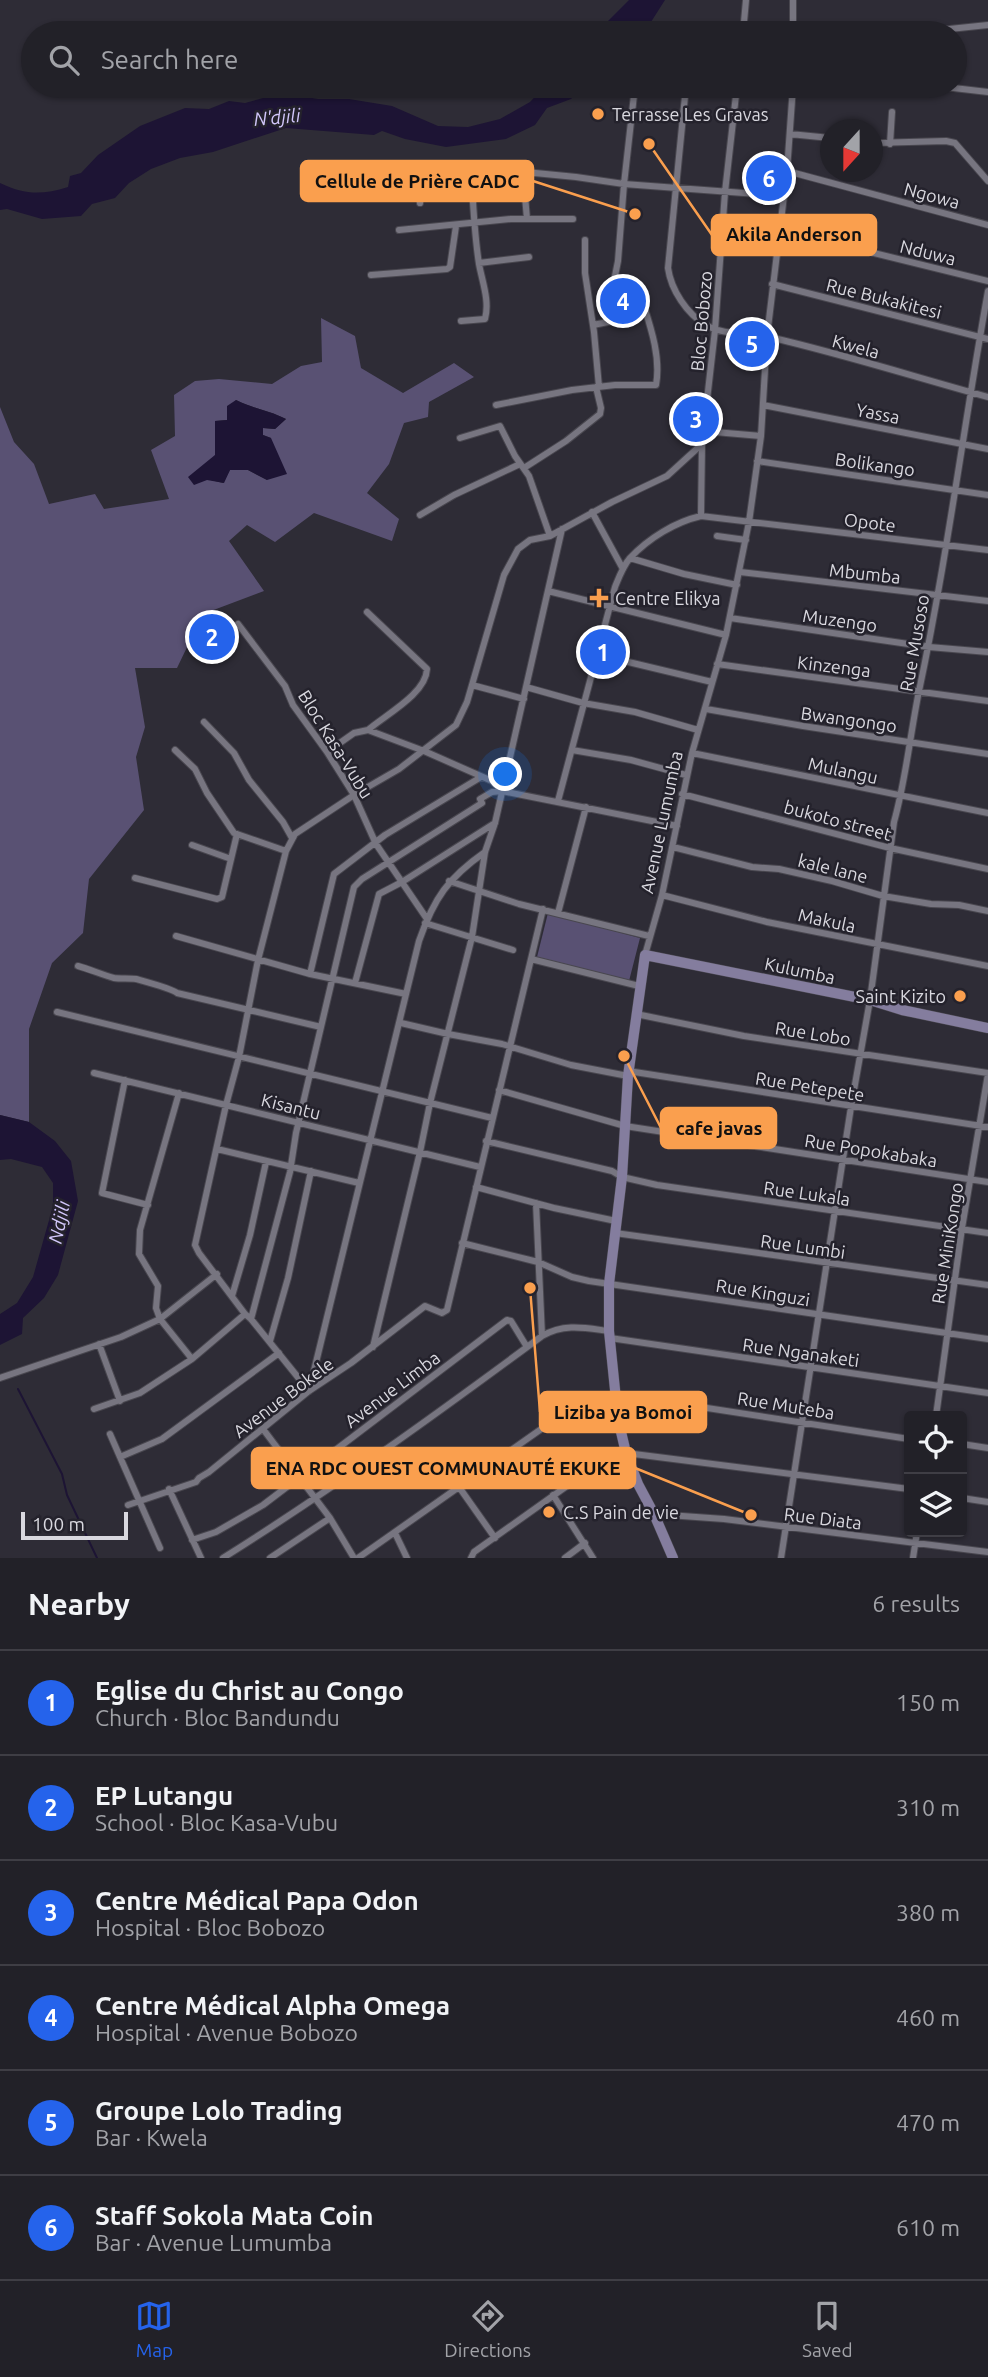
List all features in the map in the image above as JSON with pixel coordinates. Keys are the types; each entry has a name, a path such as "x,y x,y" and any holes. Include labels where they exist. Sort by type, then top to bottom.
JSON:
{"street":[{"path":"744,21 746,0"},
{"path":"793,0 793,21"},
{"path":"967,27 988,25"},
{"path":"967,90 988,92"},
{"path":"593,325 613,321 617,315 618,306 613,286 618,261 634,98"},
{"path":"684,98 669,275 683,303 703,324 715,330"},
{"name":"Bloc Bobozo","path":"701,516 703,431 736,98"},
{"name":"Avenue Lumumba","path":"674,1558 626,1453 610,1334 610,1284 622,1177 628,1073 639,986 649,936 673,847 686,775 726,635 749,522 761,436 767,336 787,171 792,98"},
{"path":"890,144 892,112"},
{"path":"790,134 820,137"},
{"path":"883,144 955,143 988,181"},
{"path":"420,203 422,165"},
{"path":"325,166 453,165 624,184 783,196"},
{"path":"461,321 485,319 487,315 479,263 471,169"},
{"name":"Ngowa","path":"787,171 988,225"},
{"path":"523,173 527,219"},
{"path":"399,230 527,219 573,219"},
{"path":"371,275 447,270 450,267 456,226"},
{"name":"Nduwa","path":"780,230 988,281"},
{"path":"420,515 454,495 522,466 566,441 600,414 593,325 585,273 585,240"},
{"path":"479,263 529,257"},
{"name":"Rue Bukakitesi","path":"772,284 988,339"},
{"name":"Rue Musoso","path":"781,1558 792,1475 803,1421 870,1000 894,822 929,647 988,290"},
{"path":"496,405 572,390 656,385 654,344 643,303"},
{"name":"Kwela","path":"715,330 767,336 988,397"},
{"name":"Yassa","path":"763,405 988,449"},
{"path":"460,438 500,426 534,489 550,536"},
{"path":"703,431 761,436"},
{"path":"309,1391 245,1314 195,1245 239,1057 257,960 286,851 295,834 399,769 456,725 472,685 504,575 518,549 530,540 550,536 592,512 667,476 702,444"},
{"name":"Bolikango","path":"757,461 988,495"},
{"path":"592,512 623,569"},
{"path":"558,801 583,703 623,569 630,558 670,527 701,516"},
{"name":"Opote","path":"701,516 988,550"},
{"path":"373,1347 478,911 485,852 495,823 562,528"},
{"path":"717,536 746,540"},
{"path":"630,558 684,574 737,585"},
{"name":"Mbumba","path":"740,572 988,601"},
{"path":"548,591 726,635"},
{"path":"327,752 354,733 368,730 407,702 427,675 427,669 368,612"},
{"name":"Muzengo","path":"730,618 929,647 988,652"},
{"name":"Bloc Kasa-Vubu","path":"238,624 285,686 293,705 327,752 354,795 376,844 426,921"},
{"path":"599,655 712,682"},
{"name":"Kinzenga","path":"718,664 988,701"},
{"path":"472,685 524,699"},
{"path":"526,687 583,703 635,712 698,730"},
{"name":"Bwangongo","path":"706,709 988,754"},
{"path":"204,722 234,753 249,780 283,822 292,838"},
{"path":"368,730 492,781 502,791"},
{"path":"175,750 195,769 207,793 237,834 286,851"},
{"path":"572,750 659,766 686,775"},
{"name":"Mulangu","path":"692,753 988,813"},
{"path":"310,974 334,874 385,835 481,777"},
{"path":"251,1319 290,1168 354,887 482,803 480,799 492,792 502,791 558,801 677,826"},
{"name":"bukoto street","path":"682,794 890,848 988,869"},
{"path":"558,913 586,807"},
{"path":"355,983 376,897 495,823"},
{"path":"135,878 217,899 222,897 237,834"},
{"path":"192,845 231,859"},
{"name":"kale lane","path":"673,847 752,867 779,869 818,878 883,896 988,911"},
{"path":"309,1391 381,1091 426,921 449,881 485,852"},
{"path":"449,881 519,904 649,936"},
{"name":"Makula","path":"662,895 767,922 988,966"},
{"path":"538,1262 463,1244 543,909"},
{"path":"426,921 513,950"},
{"path":"176,936 310,974 406,994"},
{"name":"Kulumba","path":"645,955 870,1000 902,1010 988,1028"},
{"path":"531,959 639,986"},
{"path":"78,966 111,978 137,979 174,989 177,993 321,1027"},
{"path":"57,1013 492,1118"},
{"name":"Rue Lobo","path":"636,1014 744,1036 988,1074"},
{"name":"Rue Petepete","path":"401,1023 509,1046 571,1065 988,1127"},
{"name":"Kisantu","path":"94,1073 480,1167"},
{"name":"Rue MiniKongo","path":"937,1411 962,1228 988,1074"},
{"path":"125,1080 102,1193 148,1205"},
{"name":"Rue Popokabaka","path":"499,1090 625,1126 988,1182"},
{"path":"179,1093 138,1241 139,1254 158,1286 156,1308 160,1319 192,1359"},
{"name":"Rue Lukala","path":"486,1141 612,1171 622,1177 657,1185 988,1233"},
{"path":"217,1149 359,1183"},
{"path":"232,1296 250,1235 265,1162"},
{"path":"270,1341 288,1278 311,1171"},
{"path":"477,1187 616,1222"},
{"path":"536,1203 542,1336"},
{"name":"Rue Lumbi","path":"615,1233 988,1285"},
{"name":"Avenue Bokele","path":"128,1505 196,1482 309,1391 335,1376 425,1307 442,1312 447,1310 463,1244"},
{"name":"Rue Kinguzi","path":"538,1262 572,1277 610,1284 988,1339"},
{"path":"0,1378 121,1337 160,1319 216,1274"},
{"path":"94,1409 141,1393 192,1359 245,1314"},
{"name":"Avenue Limba","path":"192,1541 208,1536 246,1515 507,1320 511,1321 527,1348"},
{"path":"223,1558 279,1524 298,1508 374,1459 552,1330 569,1326 610,1334"},
{"name":"Rue Nganaketi","path":"610,1334 811,1369 988,1393"},
{"path":"99,1344 120,1401"},
{"path":"120,1457 162,1438 279,1353"},
{"path":"263,1429 330,1518 356,1558 580,1402 616,1394"},
{"name":"Rue Muteba","path":"616,1394 904,1437"},
{"path":"110,1434 160,1548"},
{"path":"967,1445 988,1448"},
{"path":"471,1558 474,1552 595,1466 615,1455 626,1453 904,1488"},
{"path":"459,1487 495,1538"},
{"path":"169,1489 201,1558"},
{"path":"553,1495 593,1558"},
{"path":"967,1499 988,1502"},
{"name":"Rue Diata","path":"654,1514 988,1552"},
{"path":"270,1558 330,1518"},
{"path":"395,1533 407,1558"},
{"path":"913,1558 916,1537"},
{"path":"565,1558 585,1543"}],"shaded area":[{"path":"321,318 355,336 361,368 403,393 454,363 474,377 429,402 428,417 404,423 389,464 367,493 399,519 392,541 314,513 275,542 247,525 229,541 264,591 203,614 177,668 135,668 145,727 136,757 144,810 89,879 83,933 52,963 29,1029 29,1122 0,1115 0,407 14,442 34,464 49,504 95,494 104,509 169,499 151,450 175,436 174,395 195,381 219,379 272,384 301,366 322,362","holes":["236,400 286,419 275,429 263,428 263,435 271,438 267,480 248,470 230,470 223,483 207,479 215,455 215,421 227,420"]},
{"path":"548,913 640,938 629,981 537,957"}],"water":[{"path":"629,0 665,0 652,21 608,21"},
{"name":"N'djili","path":"263,98 349,99 392,106 438,126 468,127 500,119 534,98 572,98 547,108 535,125 506,139 446,147 405,139 382,131 374,135 286,128 151,169 129,183 115,198 92,204 81,216 42,219 7,209 0,210 0,183 18,190 34,192 68,187 70,176 81,173 98,155 140,126 185,108 209,109 229,101 245,103"},
{"path":"236,400 286,419 275,429 263,428 263,435 271,438 287,474 267,480 248,470 230,470 224,483 207,480 194,485 188,477 215,455 215,421 227,420 227,406"},
{"name":"Ndjili","path":"0,1115 29,1122 55,1141 71,1161 78,1201 58,1275 44,1298 23,1318 22,1334 0,1345 0,1314 17,1303 33,1277 53,1206 53,1183 42,1167 11,1159 0,1160"}],"waterway":[{"path":"18,1389 62,1474 67,1495 97,1558"}],"place":[{"name":"Terrasse Les Gravas","path":"598,114"},
{"name":"Akila Anderson","path":"649,144"},
{"name":"Staff Sokola Mata Coin","path":"769,178"},
{"name":"Cellule de Prière CADC","path":"635,214"},
{"name":"Centre Médical Alpha Omega","path":"623,301"},
{"name":"Groupe Lolo Trading","path":"752,344"},
{"name":"Centre Médical Papa Odon","path":"696,419"},
{"name":"Centre Elikya","path":"599,598"},
{"name":"EP Lutangu","path":"212,637"},
{"name":"Eglise du Christ au Congo","path":"603,652"},
{"name":"Saint Kizito","path":"960,996"},
{"name":"cafe javas","path":"624,1056"},
{"name":"Liziba ya Bomoi","path":"530,1288"},
{"name":"C.S Pain de vie","path":"549,1512"},
{"name":"ENA RDC OUEST COMMUNAUTÉ EKUKE","path":"751,1515"}]}
